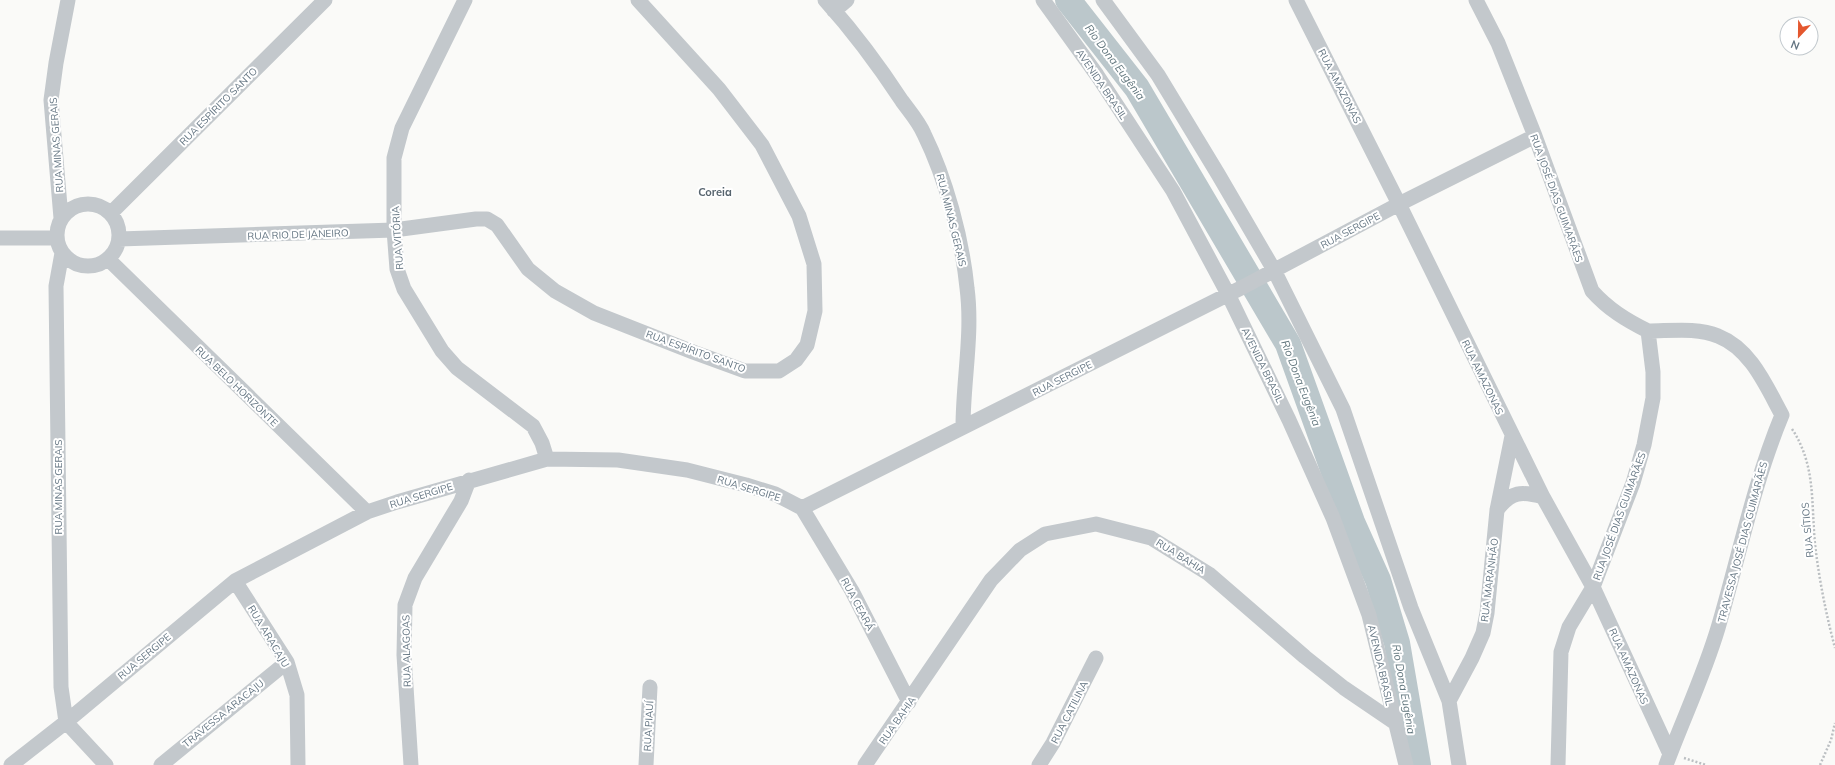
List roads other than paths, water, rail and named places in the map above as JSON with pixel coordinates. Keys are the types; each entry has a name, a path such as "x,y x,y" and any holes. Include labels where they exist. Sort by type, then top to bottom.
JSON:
{"street":[{"name":"RUA MINAS GERAIS","path":"61,218 52,100 56,63 68,0"},
{"name":"RUA ESPÍRITO SANTO","path":"111,213 325,0"},
{"name":"RUA VITÓRIA","path":"465,0 402,128 394,158 394,230 397,269 404,289 442,351 457,368 533,426 542,443 547,459"},
{"name":"RUA ESPÍRITO SANTO","path":"476,219 487,219 497,225 528,269 555,291 594,313 745,371 779,370 796,360 807,345 815,311 814,264 800,216 762,145 720,89 638,0"},
{"path":"830,5 847,0"},
{"name":"AVENIDA BRASIL","path":"1043,0 1097,75 1173,191 1235,291 1289,420 1333,518 1369,615 1394,722 1406,765"},
{"path":"1103,0 1158,75 1270,272 1342,409 1411,608 1449,701 1459,765"},
{"name":"RUA AMAZONAS","path":"1296,0 1399,204 1512,436 1543,497 1593,587 1668,759"},
{"name":"RUA JOSÉ DIAS GUIMARÃES","path":"1476,0 1498,43 1535,136 1592,291 1606,306 1625,319 1648,331 1653,372 1653,398 1644,445 1625,505 1593,587 1569,627 1561,652 1558,765"},
{"name":"RUA MINAS GERAIS","path":"830,5 888,80 924,133 944,180 968,288 969,336 963,399 963,427"},
{"name":"RUA SERGIPE","path":"11,765 66,722 235,582 366,512 469,480 547,459 618,460 687,470 775,494 802,508 1235,291 1399,204 1535,136"},
{"path":"84,203 103,207 111,213 118,226 119,239 113,254 108,259 99,264 89,266 74,262 62,253 56,238 57,228 61,218 71,208 84,203"},
{"name":"RUA RIO DE JANEIRO","path":"119,239 394,230 476,219"},
{"path":"0,238 56,238"},
{"name":"RUA MINAS GERAIS","path":"62,253 56,286 59,650 61,687 66,722"},
{"name":"RUA BELO HORIZONTE","path":"108,259 366,512"},
{"name":"TRAVESSA JOSÉ DIAS GUIMARÃES","path":"1648,331 1696,331 1717,335 1735,345 1751,360 1782,415 1766,453 1752,498 1718,628 1703,674 1668,759"},
{"name":"RUA MARANHÃO","path":"1449,701 1472,658 1483,633 1487,612 1497,510 1512,436"},
{"name":"RUA ALAGOAS","path":"412,765 404,655 405,605 415,578 461,501 469,480"},
{"path":"1497,510 1503,502 1517,494 1528,493 1543,497"},
{"name":"RUA CEARÁ","path":"802,508 852,591 909,702"},
{"name":"RUA BAHIA","path":"866,765 991,580 1020,550 1045,534 1096,524 1151,538 1210,574 1316,666 1344,688 1394,722"},
{"name":"RUA ARACAJU","path":"235,582 287,662 297,695 298,765"},
{"name":"RUA CATILINA","path":"1040,765 1053,743 1096,658"},
{"name":"TRAVESSA ARACAJU","path":"161,765 287,662"},
{"name":"RUA PIAUÍ","path":"646,765 650,687"},
{"path":"66,722 106,765"}],"waterway":[{"name":"Rio Dona Eugênia","path":"1068,0 1137,88 1288,344 1352,522 1378,580 1397,643 1418,765"}],"district":[{"name":"Coreia","path":"715,192"}]}
